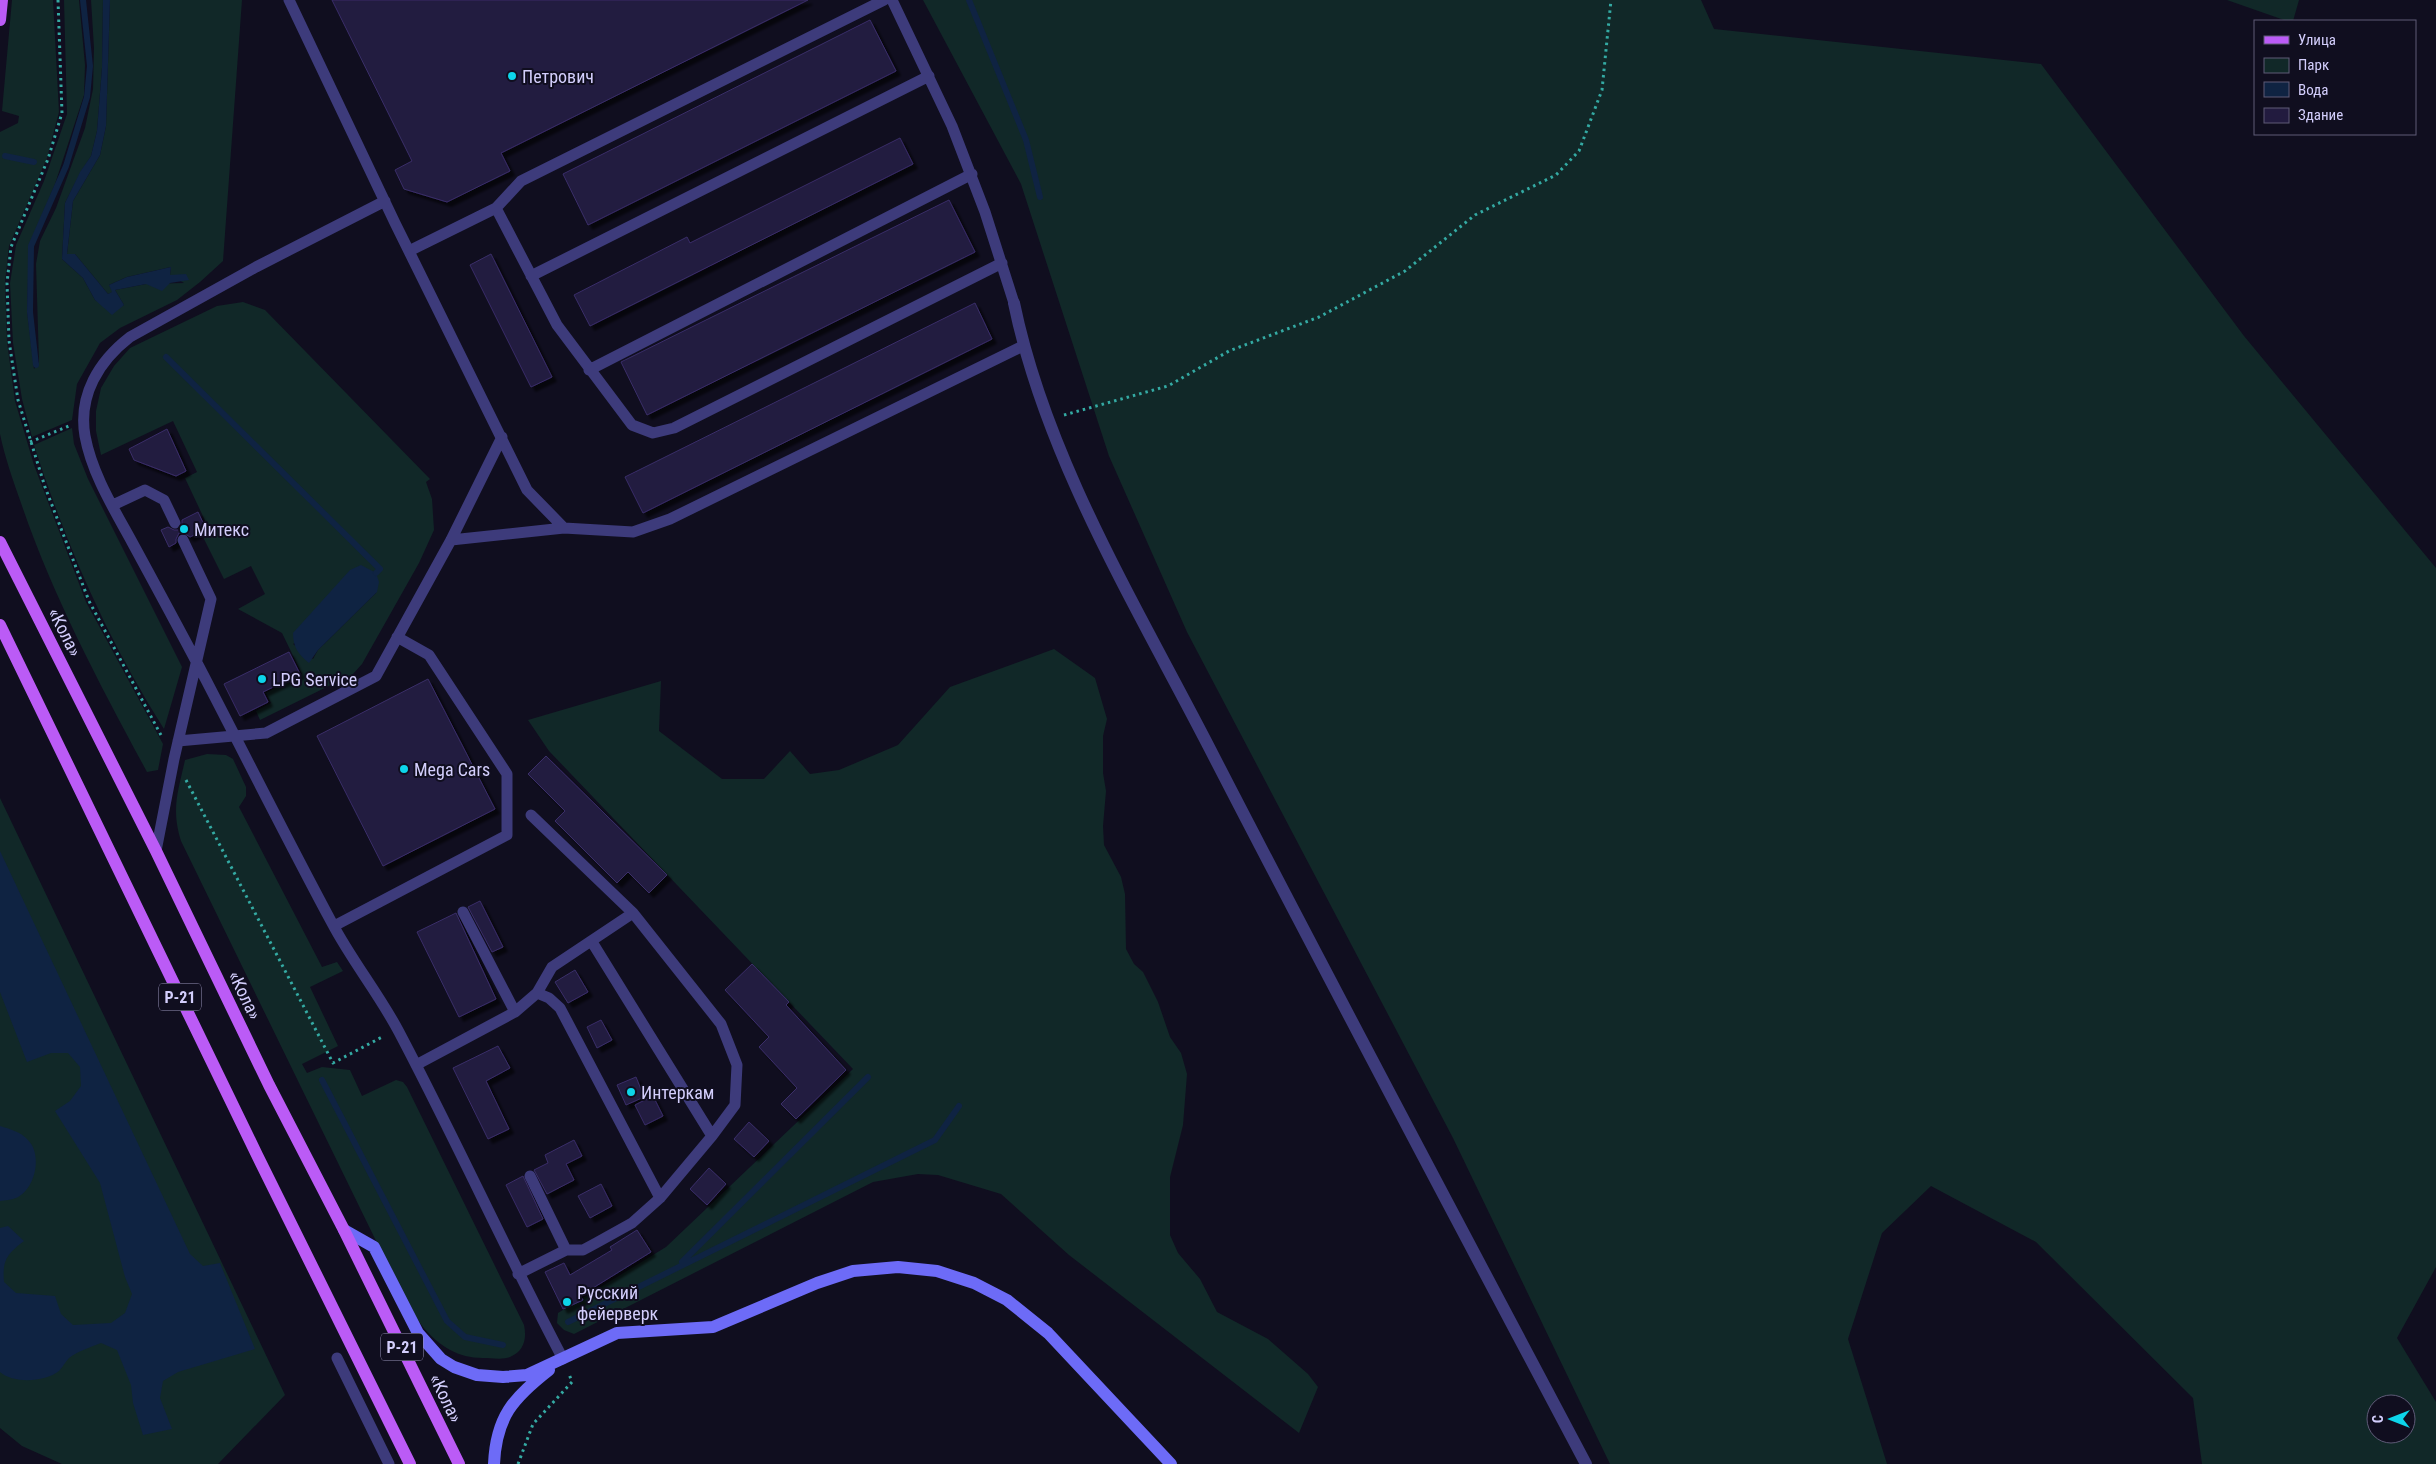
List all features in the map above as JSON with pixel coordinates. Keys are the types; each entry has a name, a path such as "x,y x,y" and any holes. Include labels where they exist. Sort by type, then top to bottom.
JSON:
{"main road":[{"path":"0,20 2,0"},
{"name":"«Кола»","path":"0,542 156,851 269,1085 344,1230 459,1464"},
{"name":"Р-21","path":"0,625 252,1146 410,1464"}],"street":[{"path":"1014,303 1023,346 1047,420 1102,540 1293,910 1586,1464"},
{"path":"344,1230 374,1247 418,1333 441,1359 454,1367 477,1375 503,1377 527,1375 563,1360 617,1333 713,1327 818,1283 853,1271 898,1267 937,1271 974,1283 1007,1300 1048,1332 1170,1464"},
{"path":"494,1464 499,1426 509,1407 528,1387 563,1360"}],"lane":[{"path":"289,0 384,201 528,490 564,528"},
{"path":"409,251 496,208 521,181 884,0"},
{"path":"892,0 929,76 972,174 1014,303"},
{"path":"531,276 929,76"},
{"path":"589,370 972,174"},
{"path":"384,201 256,267 130,337 113,350 97,372 87,393 83,420 93,468 196,660 334,926 397,1028 518,1274 563,1360"},
{"path":"496,208 557,325 632,425 653,433 674,428 1002,263"},
{"path":"451,540 564,528 633,532 670,518 1023,346"},
{"path":"178,741 266,734 376,676 451,540 502,436"},
{"path":"113,505 145,490 164,500 175,523"},
{"path":"156,851 174,758 211,599 183,540"},
{"path":"334,926 506,835 506,774 429,655 397,637"},
{"path":"518,1274 566,1250 583,1250 632,1223 660,1198 712,1136 734,1105 737,1065 721,1024 633,913 531,815"},
{"path":"463,912 515,1012"},
{"path":"416,1065 515,1012 537,993 552,967 633,913"},
{"path":"592,942 712,1136"},
{"path":"537,993 549,998 560,1008 660,1198"},
{"path":"530,1176 566,1250"},
{"path":"337,1358 389,1464"}],"path":[{"path":"58,0 62,113 48,159 12,247 7,283 12,361 18,400 30,442 45,487 89,601 174,758"},
{"path":"1047,420 1168,386 1229,351 1320,317 1404,271 1475,214 1556,175 1579,152 1602,90 1611,0"},
{"path":"30,442 83,420"},
{"path":"202,808 333,1062 397,1028"},
{"path":"518,1464 533,1424 572,1382 563,1360"}],"green space":[{"path":"12,0 53,0 59,112 47,158 9,246 5,282 7,342 15,401 34,465 86,602 163,744 158,770 147,772 78,640 34,538 9,469 0,434 0,132 18,123 19,116 2,111"},
{"path":"64,0 79,0 85,65 84,95 55,184 29,246 27,311 34,369 39,362 36,264 40,241 56,208 85,128 93,89 94,48 91,0 103,0 102,68 97,131 91,156 65,203 62,259 83,278 95,300 114,311 124,305 115,290 146,284 184,283 170,275 171,267 127,277 109,285 113,292 108,294 75,254 67,254 73,201 100,155 106,126 110,0 242,0 223,261 177,300 120,328 100,343 77,384 72,420 32,437 22,399 13,343 10,283 16,245 44,181 67,114"},
{"path":"923,0 1701,0 1714,29 2041,64 2244,336 2436,568 2436,1267 2397,1338 2436,1402 2436,1464 2202,1464 2193,1398 2036,1242 1931,1186 1882,1233 1848,1339 1887,1464 1610,1464 1453,1138 1187,632 1109,456 1021,184"},
{"path":"2227,0 2299,0 2293,20 2284,20"},
{"path":"243,302 265,310 430,479 426,482 432,499 434,530 419,563 362,664 353,674 260,720 256,711 271,703 266,693 302,674 282,633 238,609 265,594 251,566 224,579 201,533 209,529 185,478 197,472 173,421 101,455 96,431 96,411 101,388 114,366 130,348 217,306","holes":["377,592 318,650 313,659 293,644"]},
{"path":"72,428 74,444 88,479 182,667 164,729 125,662 90,592 74,556 34,445"},
{"path":"1054,649 1095,678 1107,719 1103,736 1103,773 1106,791 1103,826 1104,845 1121,877 1125,894 1126,949 1134,964 1143,972 1158,1002 1170,1037 1181,1053 1187,1074 1183,1125 1170,1177 1170,1235 1178,1253 1200,1279 1217,1312 1268,1339 1308,1374 1318,1387 1299,1433 1069,1255 1001,1194 938,1175 918,1174 873,1182 574,1334 564,1330 557,1323 558,1313 666,1247 853,1069 549,751 528,720 661,681 659,731 722,779 764,779 790,751 810,774 839,770 898,745 950,687"},
{"path":"207,754 226,755 233,759 246,787 246,796 239,807 322,967 337,962 343,971 310,987 338,1046 302,1064 307,1073 322,1067 350,1070 362,1096 396,1080 403,1082 407,1087 524,1325 525,1340 519,1351 510,1357 483,1358 462,1355 445,1347 417,1319 396,1283 181,841 176,810 185,760"},
{"path":"0,798 285,1395 218,1464 62,1464 22,1446 0,1428"}],"water":[{"path":"103,0 110,0 106,126 100,155 73,201 67,254 75,254 108,294 112,292 109,285 127,277 171,267 170,275 186,274 189,280 170,283 162,291 146,284 115,290 124,305 112,315 95,300 83,278 62,259 65,203 80,172 91,156 97,131 102,68"},
{"path":"361,565 376,573 379,582 377,592 318,650 309,663 297,650 293,633 350,570"},
{"path":"0,851 190,1254 203,1266 220,1263 255,1349 178,1372 163,1381 160,1398 172,1429 143,1435 133,1403 131,1385 117,1350 101,1343 73,1356 53,1375 38,1379 21,1380 6,1376 0,1372 0,1228 8,1226 24,1241 7,1258 4,1268 4,1282 16,1293 55,1296 61,1314 73,1325 111,1323 125,1313 132,1294 125,1277 100,1183 55,1111 70,1101 81,1086 80,1067 68,1053 51,1053 27,1062 0,992"},
{"path":"0,1126 19,1133 28,1140 33,1146 36,1163 32,1180 23,1194 14,1199 0,1201"}],"building":[{"name":"Петрович","path":"332,0 808,0 501,153 510,171 447,202 404,189 395,170 412,161"},
{"path":"870,20 896,71 588,225 563,174"},
{"path":"900,138 913,164 590,326 574,295 687,237 690,243"},
{"path":"949,200 975,252 647,415 621,362"},
{"path":"491,254 552,377 531,387 470,265"},
{"path":"975,303 992,339 643,513 625,477"},
{"path":"167,429 186,471 176,476 134,460 129,449"},
{"name":"Митекс","path":"198,512 206,529 190,537 184,533 179,533 176,543 169,547 161,530 168,527 179,530 182,520"},
{"name":"LPG Service","path":"289,652 300,674 263,692 268,702 240,716 224,684"},
{"name":"Mega Cars","path":"428,679 495,809 383,866 317,736"},
{"path":"546,756 667,875 649,893 628,872 617,883 555,821 565,811 528,774"},
{"path":"480,901 503,947 492,952 468,907"},
{"path":"456,913 496,999 459,1017 417,932"},
{"path":"752,964 789,1002 786,1005 846,1070 796,1119 781,1104 797,1088 759,1047 769,1037 725,990"},
{"path":"575,970 588,992 568,1003 555,982"},
{"path":"601,1020 612,1040 597,1048 587,1027"},
{"path":"498,1046 510,1068 486,1081 509,1129 488,1139 453,1068"},
{"path":"636,1077 644,1097 626,1105 617,1085"},
{"path":"653,1096 663,1116 645,1125 635,1105"},
{"path":"749,1122 769,1141 754,1157 734,1139"},
{"path":"574,1140 582,1156 566,1164 574,1180 547,1194 534,1170 548,1163 545,1155"},
{"path":"709,1168 726,1184 707,1205 690,1189"},
{"path":"523,1176 543,1219 527,1227 506,1185"},
{"path":"601,1184 612,1206 590,1218 578,1196"},
{"path":"637,1230 651,1252 580,1296 583,1300 563,1309 545,1272 564,1263 570,1275 612,1250 610,1247"}],"waterway":[{"path":"36,365 30,312 31,246 66,166 87,97 90,66 83,0"},
{"path":"969,0 1026,140 1040,197"},
{"path":"5,156 34,162"},
{"path":"166,357 380,569 376,573"},
{"path":"682,1262 868,1077"},
{"path":"322,1080 447,1321 465,1337 503,1345"},
{"path":"568,1322 935,1140 959,1106"}],"place":[{"name":"Петрович","path":"512,76"},
{"name":"Митекс","path":"184,529"},
{"name":"LPG Service","path":"262,679"},
{"name":"Mega Cars","path":"404,769"},
{"name":"Интеркам","path":"631,1092"},
{"name":"Русский фейерверк","path":"567,1302"}]}
